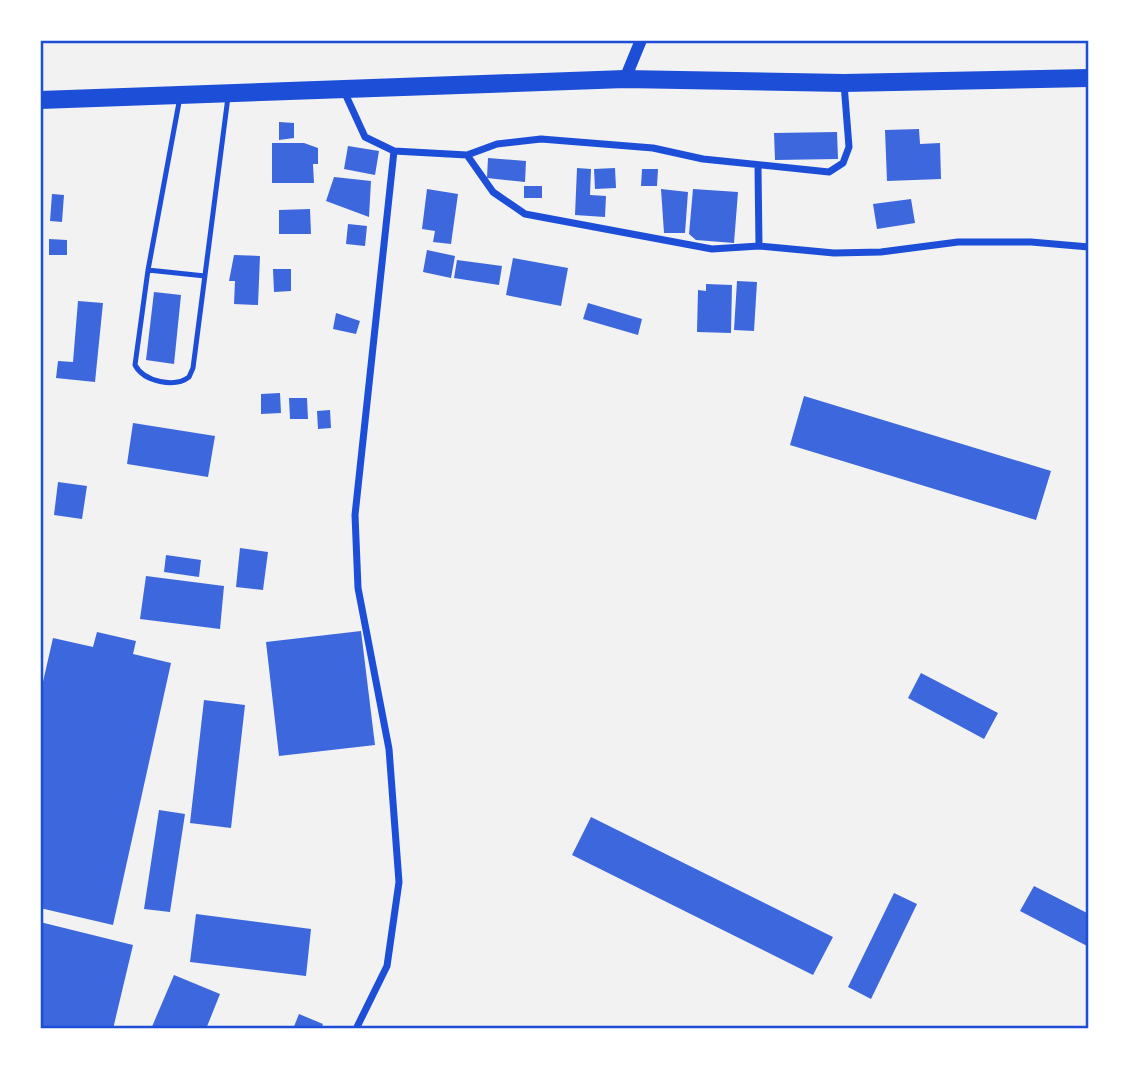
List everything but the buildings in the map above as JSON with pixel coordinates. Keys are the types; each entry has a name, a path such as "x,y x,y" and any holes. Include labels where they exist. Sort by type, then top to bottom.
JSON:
{"main road":[{"path":"40,100 625,79 844,83 1089,78"}],"street":[{"path":"625,79 641,40"},
{"path":"343,89 365,136 394,151 467,155 497,144 541,139 653,148 758,167 829,172 843,163 849,147 844,83"},
{"path":"356,1029 387,966 399,882 389,749 358,588 355,515 394,151"},
{"path":"467,155 493,192 525,214 712,249 759,246 834,253 881,253 958,242 1031,242 1089,247"},
{"path":"758,167 759,246"}],"lane":[{"path":"180,97 148,270 135,365 139,372 151,379 176,383 190,377 193,368 228,95"},
{"path":"148,270 205,276"}]}
